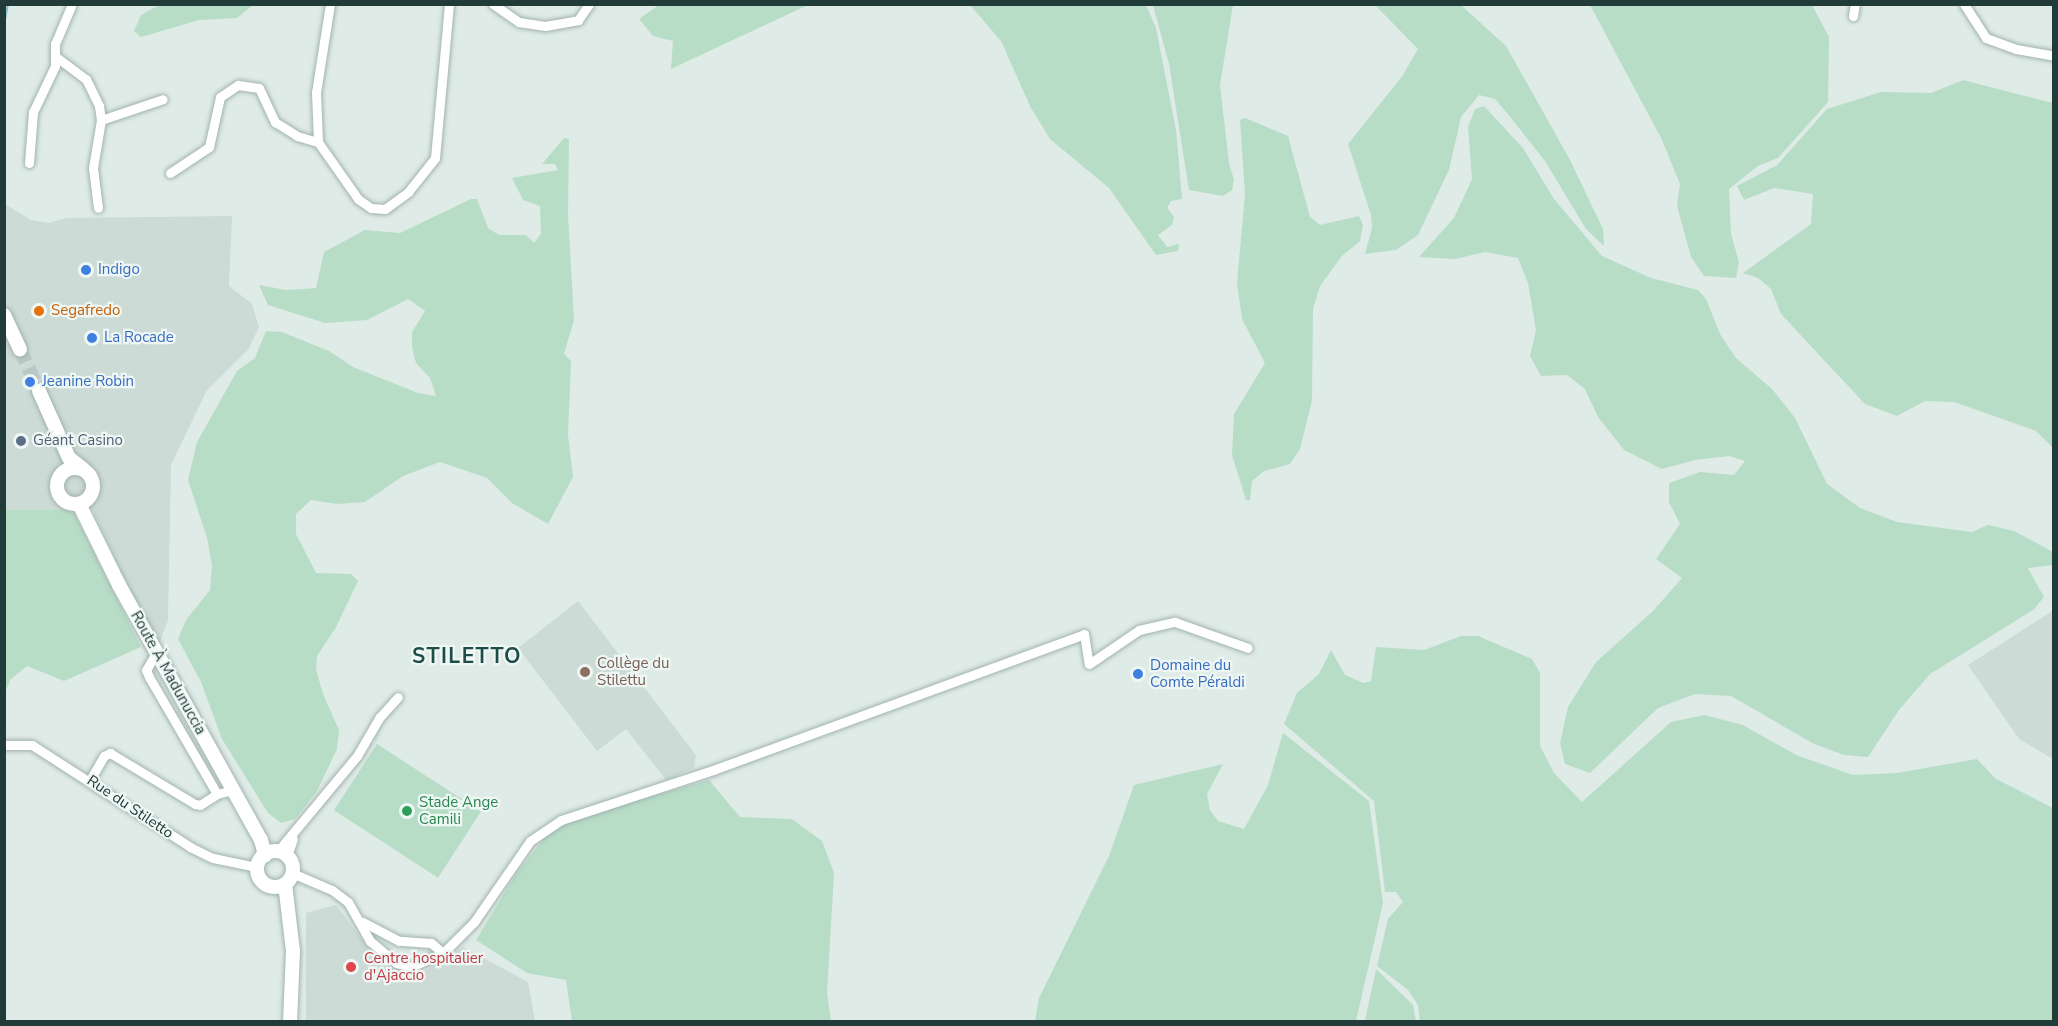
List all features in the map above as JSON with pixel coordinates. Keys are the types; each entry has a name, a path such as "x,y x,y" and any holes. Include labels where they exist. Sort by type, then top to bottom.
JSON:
{"main road":[{"path":"4,315 16,351 4,335"},
{"path":"35,392 69,458 83,469 93,488 79,504 70,504 58,493 56,484 66,470 35,392"},
{"path":"66,470 83,469"},
{"name":"Route À Madunuccia","path":"79,504 156,653 272,856 260,879 284,881"},
{"path":"272,856 284,881 293,951 290,1022"}],"street":[{"path":"29,163 33,112 55,66 57,36 72,4"},
{"path":"330,4 316,92 318,142 345,186 371,208 394,206 435,158 449,4"},
{"path":"493,4 519,22 545,26 579,20 589,4"},
{"path":"1853,16 1855,4"},
{"path":"1964,4 1986,38 2016,49 2054,56"},
{"path":"55,56 86,80 95,94 101,120 93,168 98,208"},
{"path":"170,173 208,147 220,97 238,86 259,88 276,122 297,136 318,142"},
{"path":"101,120 163,99"},
{"path":"284,881 332,890 348,902 363,922 370,941 396,963 411,967 443,953 474,922 530,842 561,820 713,770 1084,634 1089,664 1139,630 1174,622 1248,648"},
{"path":"156,653 146,670 217,794"},
{"path":"272,856 295,834 398,698"},
{"name":"Rue du Stiletto","path":"4,745 32,745 90,780 190,847 213,858 272,856"},
{"path":"90,780 104,756 110,753 195,804 200,805 217,794 233,790"},
{"path":"363,922 399,941 431,943 443,953"}],"shaded area":[{"path":"5,204 31,220 48,223 66,218 232,216 229,286 252,304 259,327 248,350 207,390 171,465 168,620 159,644 143,620 92,508 5,510"},
{"name":"Collège du Stilettu","path":"578,601 696,755 694,768 666,780 626,729 597,751 518,648"},
{"path":"2054,610 2053,759 2019,739 1968,665"},
{"name":"Centre hospitalier d'Ajaccio","path":"336,905 376,958 418,976 463,947 528,982 535,1021 306,1021 306,913"}],"green space":[{"path":"660,4 808,5 671,69 673,41 653,36 639,19"},
{"path":"159,5 253,5 237,18 199,20 141,37 134,31 141,15"},
{"path":"970,5 1146,5 1156,28 1176,130 1182,199 1171,201 1167,208 1174,217 1172,225 1158,235 1167,247 1179,244 1178,251 1156,255 1109,188 1050,139 1031,108 1001,41"},
{"path":"1153,5 1233,5 1220,85 1229,163 1234,180 1232,190 1223,196 1189,190 1169,64"},
{"path":"1375,5 1461,5 1506,46 1570,160 1603,229 1604,246 1586,229 1545,161 1507,113 1495,99 1479,95 1461,117 1449,170 1418,235 1396,250 1365,254 1372,228 1371,215 1348,144 1403,75 1418,49"},
{"path":"1590,5 1812,5 1829,37 1828,102 1778,158 1758,166 1729,189 1731,234 1739,262 1736,278 1704,276 1691,257 1677,206 1680,184 1662,140"},
{"path":"1963,80 2053,103 2053,448 2036,431 1954,402 1925,401 1897,416 1865,404 1781,314 1771,289 1758,278 1743,273 1811,224 1813,194 1774,188 1744,200 1737,186 1777,165 1827,109 1881,92 1931,93"},
{"path":"1484,106 1523,148 1554,199 1602,256 1651,278 1698,290 1706,299 1721,336 1736,358 1772,389 1795,418 1827,484 1860,508 1897,522 1972,532 1988,525 2014,531 2053,552 2053,565 2028,568 2044,597 2033,610 1930,674 1899,710 1868,757 1844,755 1814,744 1731,696 1695,694 1658,708 1590,773 1565,764 1560,743 1568,707 1596,662 1653,611 1682,578 1656,559 1680,524 1669,502 1669,483 1700,472 1734,475 1745,461 1729,456 1695,460 1662,469 1624,450 1598,417 1585,389 1567,375 1541,376 1530,356 1536,330 1528,283 1518,258 1485,252 1455,259 1419,257 1454,218 1472,179 1468,127 1475,109"},
{"path":"1245,118 1288,136 1310,217 1320,225 1359,216 1363,225 1360,241 1342,256 1320,286 1313,309 1312,400 1300,449 1290,464 1264,471 1252,481 1250,500 1246,500 1232,455 1234,414 1265,363 1242,319 1237,283 1245,194 1240,120"},
{"path":"564,138 569,139 568,214 574,320 564,354 571,361 568,435 573,477 548,524 512,503 487,478 440,462 403,476 365,502 337,504 311,500 296,514 296,534 316,573 351,574 358,581 336,627 317,656 316,669 323,694 339,730 337,749 317,791 295,819 281,823 268,813 222,739 201,682 178,639 186,620 210,590 212,565 207,538 188,480 197,442 237,371 255,358 266,331 282,332 329,351 353,367 418,393 436,396 430,378 416,363 412,347 412,332 425,311 408,299 367,320 325,323 268,305 259,285 286,290 316,288 324,252 365,230 400,233 471,199 477,199 488,228 499,235 526,235 534,243 541,234 540,206 523,200 512,178 558,170 555,164 542,164"},
{"path":"72,509 141,647 64,681 27,666 11,679 5,692 5,510"},
{"path":"1461,636 1478,636 1532,659 1540,673 1540,746 1554,773 1582,802 1671,722 1704,715 1743,725 1796,755 1853,775 1897,773 1977,759 1996,779 2053,808 2053,1021 1420,1021 1418,1005 1408,990 1377,966 1388,919 1403,902 1396,892 1385,892 1374,801 1284,724 1297,693 1319,674 1331,650 1345,675 1363,683 1371,681 1376,647 1424,650"},
{"path":"1283,733 1369,801 1383,903 1356,1021 1035,1021 1039,998 1109,856 1134,785 1223,764 1207,794 1210,810 1218,821 1244,829 1268,785"},
{"name":"Stade Ange Camili","path":"377,744 481,812 438,878 334,810"},
{"path":"709,780 740,817 792,819 822,841 834,873 827,993 831,1021 572,1021 566,980 527,973 476,940 516,874 555,824"},
{"path":"1376,969 1413,1005 1416,1021 1365,1021"}],"waterway":[{"path":"4,26 8,4"}],"tunnel":[{"path":"20,349 39,391"}],"place":[{"name":"Indigo","path":"86,270"},
{"name":"Segafredo","path":"39,311"},
{"name":"La Rocade","path":"92,338"},
{"name":"Jeanine Robin","path":"30,382"},
{"name":"Géant Casino","path":"21,441"},
{"name":"Collège du Stilettu","path":"585,672"},
{"name":"Domaine du Comte Péraldi","path":"1138,674"},
{"name":"Stade Ange Camili","path":"407,811"},
{"name":"Centre hospitalier d'Ajaccio","path":"351,967"}],"district":[{"name":"STILETTO","path":"467,656"}]}
